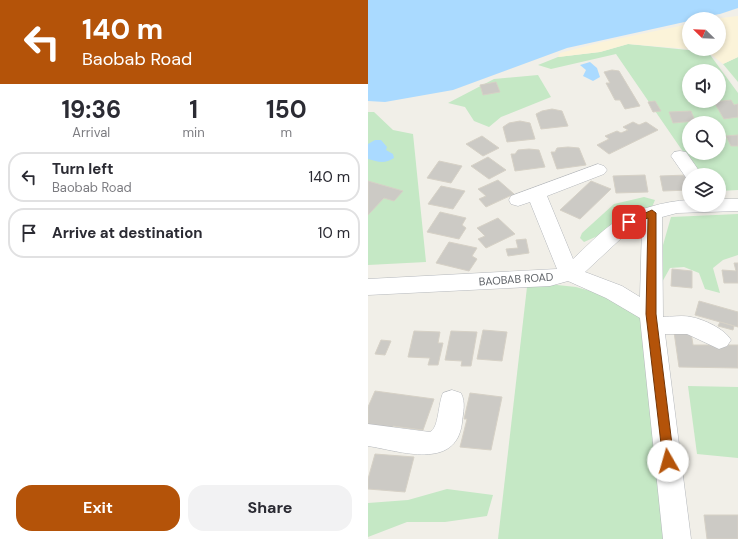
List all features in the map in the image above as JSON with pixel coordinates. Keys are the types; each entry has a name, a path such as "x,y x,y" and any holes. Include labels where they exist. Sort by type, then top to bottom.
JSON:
{"street":[{"path":"680,156 688,168"},
{"path":"598,170 527,197 570,273 614,292 652,320 690,325 719,340"},
{"name":"BAOBAB ROAD","path":"726,206 738,205"},
{"name":"BAOBAB ROAD","path":"369,290 550,278 570,273 620,228 652,213 682,208"},
{"path":"652,213 652,320 677,539"},
{"path":"368,435 431,444 442,439 448,431 452,400"}],"green space":[{"path":"628,44 682,49 682,56 711,56 717,64 682,64 682,108 726,108 726,77 738,93 738,190 726,191 726,168 694,168 689,160 726,160 726,116 682,116 682,150 616,54 551,69 538,65 558,57 600,52"},
{"path":"738,57 738,82 726,68 726,64 723,64"},
{"path":"538,75 551,97 501,117 489,127 474,121 465,107 448,103 494,79"},
{"path":"368,112 374,112 393,130 413,134 426,262 368,265"},
{"path":"644,197 655,200 652,207 635,211 618,222 609,231 584,242 580,238 582,233 614,204"},
{"path":"738,214 738,255 723,260 713,268 720,293 705,289 699,273 684,267 670,268 661,284 663,245 671,217"},
{"path":"548,284 576,287 612,297 642,318 665,539 498,539 527,287"},
{"path":"688,386 738,387 738,458 697,454"},
{"path":"447,489 493,495 487,516 445,522 407,522 368,537 368,503 408,500"}],"sand":[{"path":"738,16 738,57 723,64 713,56 726,56 726,17"},
{"path":"682,25 682,48 628,44 600,52 558,57 560,53 602,42"}],"water":[{"path":"368,0 738,0 738,8 726,12 682,12 682,23 567,48 453,90 385,102 368,101"},
{"path":"590,62 597,68 600,77 593,81 583,76 586,70 580,65"},
{"path":"375,140 381,140 387,147 386,150 393,154 394,158 381,162 368,159 368,144"}],"building":[{"path":"612,70 619,71 640,106 625,109 620,100 615,100 606,83 610,83 604,72"},
{"path":"496,82 500,92 483,95 480,85"},
{"path":"731,100 734,105 738,104 738,117 726,119 726,116 722,116 718,108 726,108 726,101"},
{"path":"655,101 661,111 653,112 648,102"},
{"path":"552,109 562,111 568,126 541,129 536,114"},
{"path":"691,111 693,116 682,116 682,122 673,123 669,112"},
{"path":"520,121 530,123 535,139 507,142 503,127 509,123"},
{"path":"633,122 639,125 646,122 658,130 609,154 597,145 609,139 605,136 617,131 621,133 628,130 623,127"},
{"path":"738,135 738,146 731,146 726,136"},
{"path":"482,136 499,148 483,156 466,144"},
{"path":"557,148 579,148 586,165 557,169 551,152 555,152"},
{"path":"518,150 539,150 545,167 515,171 511,154 515,154"},
{"path":"488,157 506,170 489,179 471,166"},
{"path":"439,161 462,166 451,183 427,178"},
{"path":"645,175 648,192 616,193 613,176"},
{"path":"682,175 682,190 663,191 660,176"},
{"path":"498,180 514,194 486,207 479,199 486,196 478,189"},
{"path":"368,181 403,191 394,201 384,198 368,215"},
{"path":"591,181 611,189 580,219 560,210"},
{"path":"441,186 465,191 453,209 428,204"},
{"path":"440,212 466,218 462,225 466,228 459,239 427,232"},
{"path":"498,218 515,234 486,248 478,239 485,236 477,228"},
{"path":"526,239 529,253 508,256 506,249 518,248 516,240"},
{"path":"449,242 477,248 472,256 477,259 469,271 436,263"},
{"path":"734,263 738,263 738,283 724,283 722,270 736,271"},
{"path":"672,269 692,271 692,288 671,286"},
{"path":"699,301 738,312 738,327 695,315"},
{"path":"720,322 734,326 733,330 718,326"},
{"path":"483,330 507,332 502,361 477,359"},
{"path":"414,331 440,332 438,343 443,343 438,365 428,365 430,358 408,357"},
{"path":"451,331 477,332 471,366 461,366 462,361 445,360"},
{"path":"674,332 691,332 693,345 738,345 738,368 679,367"},
{"path":"381,340 391,341 385,355 375,354"},
{"path":"375,391 434,399 423,430 393,426 392,429 368,426 368,407"},
{"path":"470,393 502,397 491,450 460,447 467,419 464,419"},
{"path":"375,454 414,457 405,492 368,489 368,479"},
{"path":"704,515 738,515 738,539 707,539"}],"route":[{"path":"629,222 652,213 651,314 668,461"}]}
